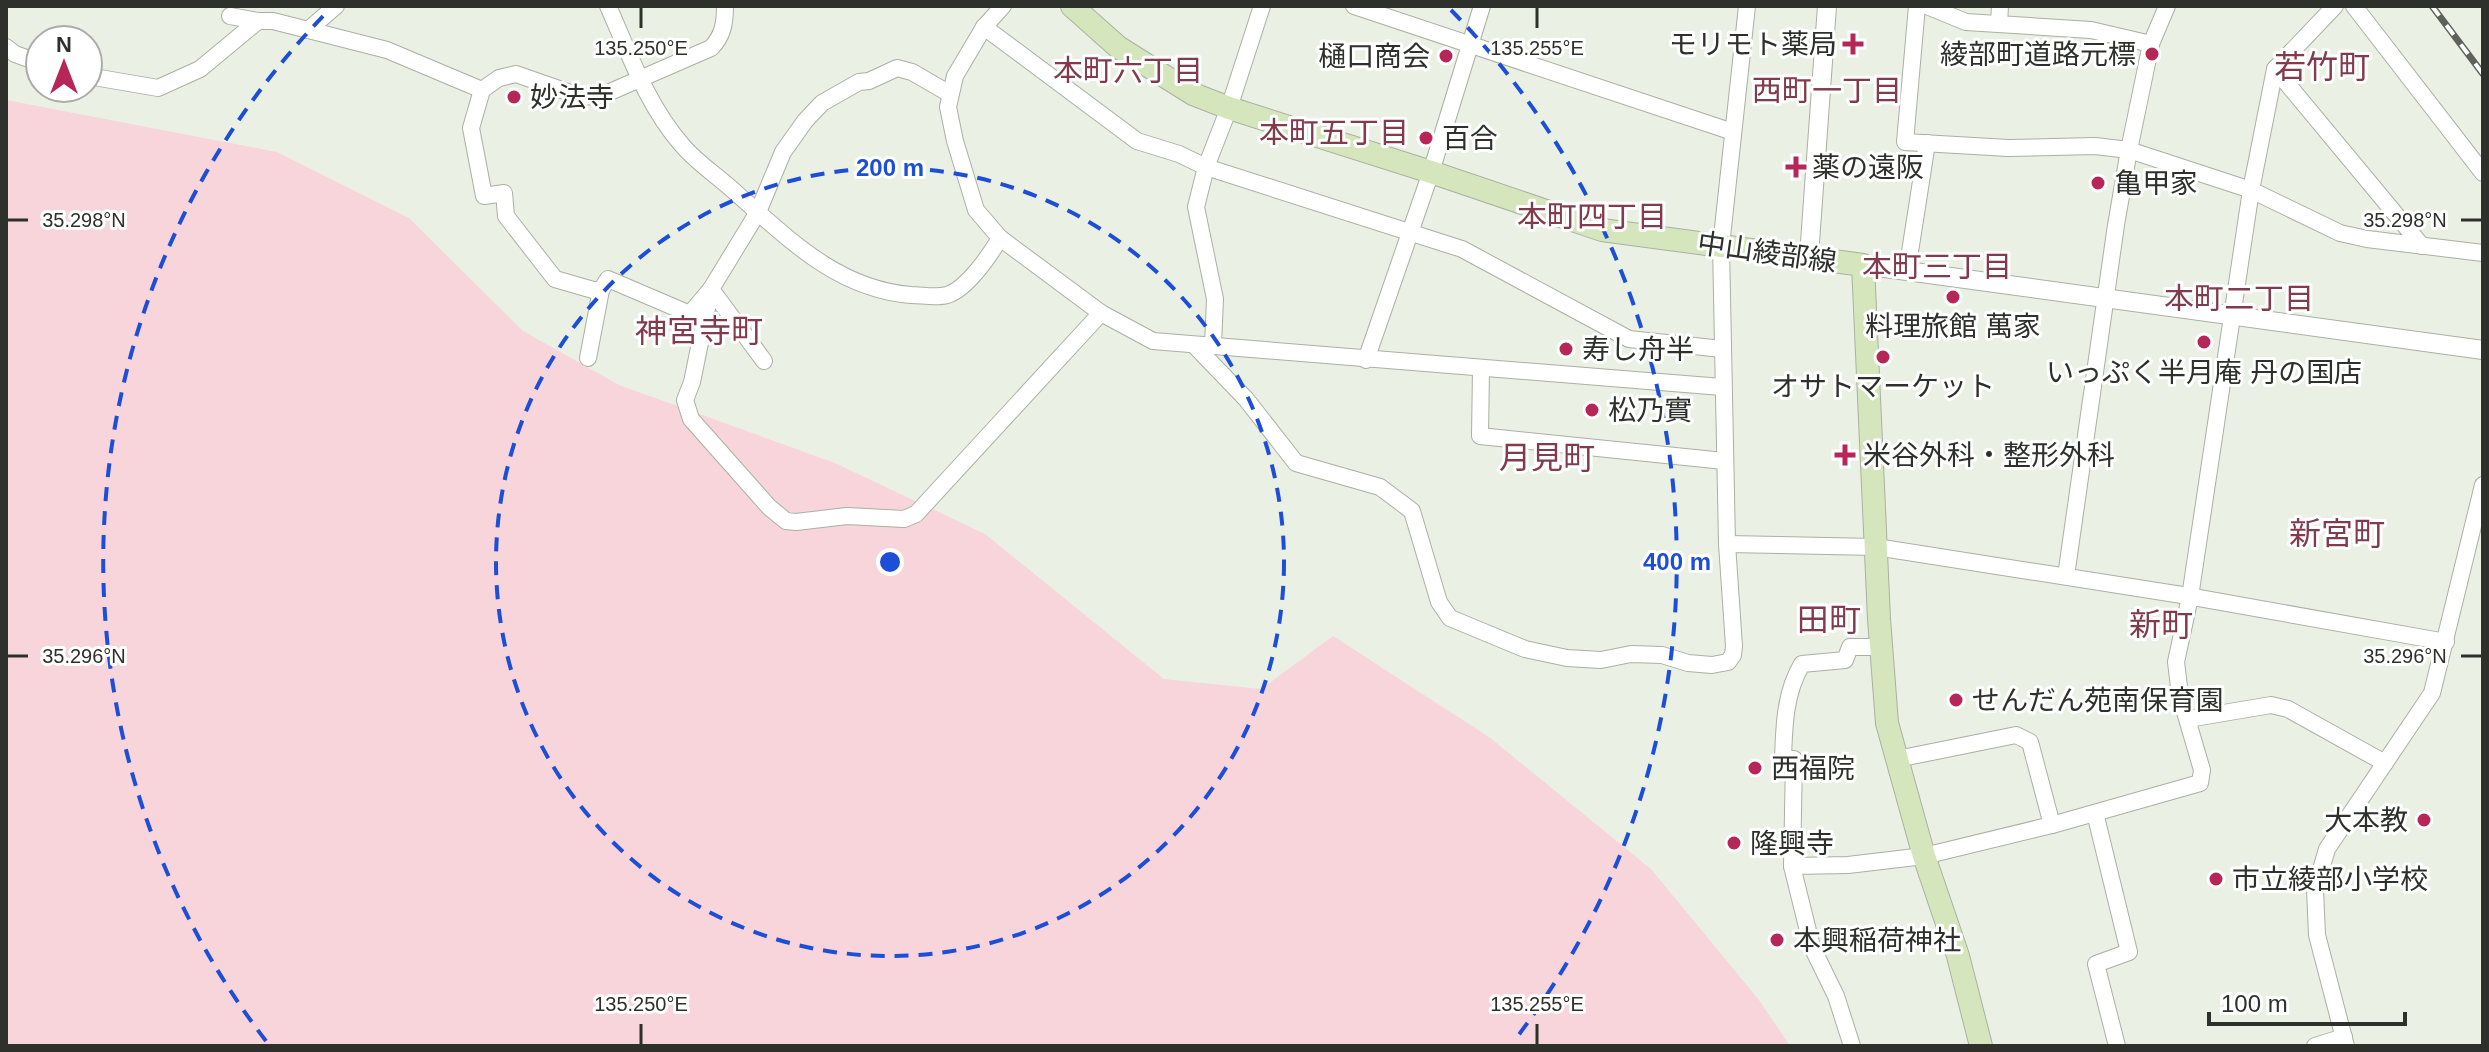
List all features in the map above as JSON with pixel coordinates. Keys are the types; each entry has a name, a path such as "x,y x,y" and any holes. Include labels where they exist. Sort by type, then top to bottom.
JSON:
{"main road":[{"name":"中山綾部線","path":"1072,6 1118,47 1193,94 1229,108 1602,230 1863,265 1887,723 1924,856 1958,956 1981,1046"}],"street":[{"path":"308,30 336,6"},
{"path":"608,6 656,108 682,146 822,265 894,293 949,294 981,268 1000,238"},
{"path":"601,290 555,279 506,216 504,193 484,196 471,128 482,90 499,78 516,74 582,97 603,95 711,48 720,39 725,6"},
{"path":"1003,6 984,27 955,76 948,107 976,210 1000,238 1101,313 1153,341 1722,387"},
{"path":"1213,345 1215,299 1196,207 1206,167 1262,6"},
{"path":"1354,6 1733,132"},
{"path":"1366,360 1431,172 1482,6"},
{"path":"1195,346 1246,399 1296,463 1380,487 1412,511 1439,602 1450,618 1525,649 1567,658 1601,660 1631,654 1662,655 1688,663 1712,665 1728,662 1734,646 1724,461 1721,246 1747,6"},
{"path":"1809,256 1827,6"},
{"path":"1917,6 1905,142 2008,148 2095,146 2129,150 2251,190 2340,233 2483,253"},
{"path":"1927,6 1966,22 1999,15 2091,30 2151,44"},
{"path":"2066,576 2129,150 2151,44 2167,6"},
{"path":"1792,866 1848,865 1924,856 2052,825 2200,783 2202,770 2180,695 2176,662 2190,597 2251,190 2275,69 2335,6"},
{"path":"2354,6 2483,173"},
{"path":"230,16 273,21 387,50 482,90"},
{"path":"104,79 158,88 200,69 258,21"},
{"path":"984,27 1137,141 1179,154 1206,167 1462,249 1629,339 1722,349"},
{"path":"6,47 24,57"},
{"path":"588,358 601,290 608,279 690,314 711,289 758,212 783,152 822,103 859,82 880,77 897,68 912,72 950,94"},
{"path":"2275,69 2422,246"},
{"path":"1907,271 1927,143"},
{"path":"1863,265 2483,350"},
{"path":"711,289 692,382 685,400 691,419 778,516 796,522 847,516 904,519 916,514 1101,313"},
{"path":"711,289 764,361"},
{"path":"1481,369 1480,436 1724,461"},
{"path":"2315,1046 2345,1042 2317,935 2315,890 2327,849 2432,693 2482,492"},
{"path":"1727,544 1876,547 2066,576 2446,642"},
{"path":"1852,1046 1836,996 1812,947 1792,866 1794,759 1783,759 1785,722 1793,679 1802,664 1845,660 1850,647 1881,647"},
{"path":"2188,719 2271,705 2288,709 2385,763"},
{"path":"1897,759 2016,735 2030,742 2052,825"},
{"path":"2095,813 2129,952 2096,964 2117,1046"}],"shaded area":[{"path":"6,100 277,152 409,218 523,331 619,385 835,463 985,534 1164,679 1261,689 1333,636 1489,737 1651,869 1759,1000 1790,1046 6,1046"}],"railway":[{"path":"2432,6 2483,74"}],"place":[{"name":"モリモト薬局","path":"1853,44"},
{"name":"綾部町道路元標","path":"2152,54"},
{"name":"樋口商会","path":"1446,56"},
{"name":"妙法寺","path":"514,97"},
{"name":"百合","path":"1426,138"},
{"name":"薬の遠阪","path":"1796,167"},
{"name":"亀甲家","path":"2098,183"},
{"name":"料理旅館 萬家","path":"1953,297"},
{"name":"いっぷく半月庵 丹の国店","path":"2204,342"},
{"name":"寿し舟半","path":"1566,349"},
{"name":"オサトマーケット","path":"1883,357"},
{"name":"松乃實","path":"1592,410"},
{"name":"米谷外科・整形外科","path":"1845,455"},
{"name":"せんだん苑南保育園","path":"1956,700"},
{"name":"西福院","path":"1755,768"},
{"name":"大本教","path":"2424,820"},
{"name":"隆興寺","path":"1734,843"},
{"name":"市立綾部小学校","path":"2216,879"},
{"name":"本興稲荷神社","path":"1777,940"}],"district":[{"name":"若竹町","path":"2322,67"},
{"name":"本町六丁目","path":"1128,71"},
{"name":"西町一丁目","path":"1827,91"},
{"name":"本町五丁目","path":"1334,133"},
{"name":"本町四丁目","path":"1592,217"},
{"name":"本町三丁目","path":"1937,267"},
{"name":"本町二丁目","path":"2239,299"},
{"name":"神宮寺町","path":"699,331"},
{"name":"月見町","path":"1547,458"},
{"name":"新宮町","path":"2337,534"},
{"name":"田町","path":"1829,620"},
{"name":"新町","path":"2161,625"}]}
